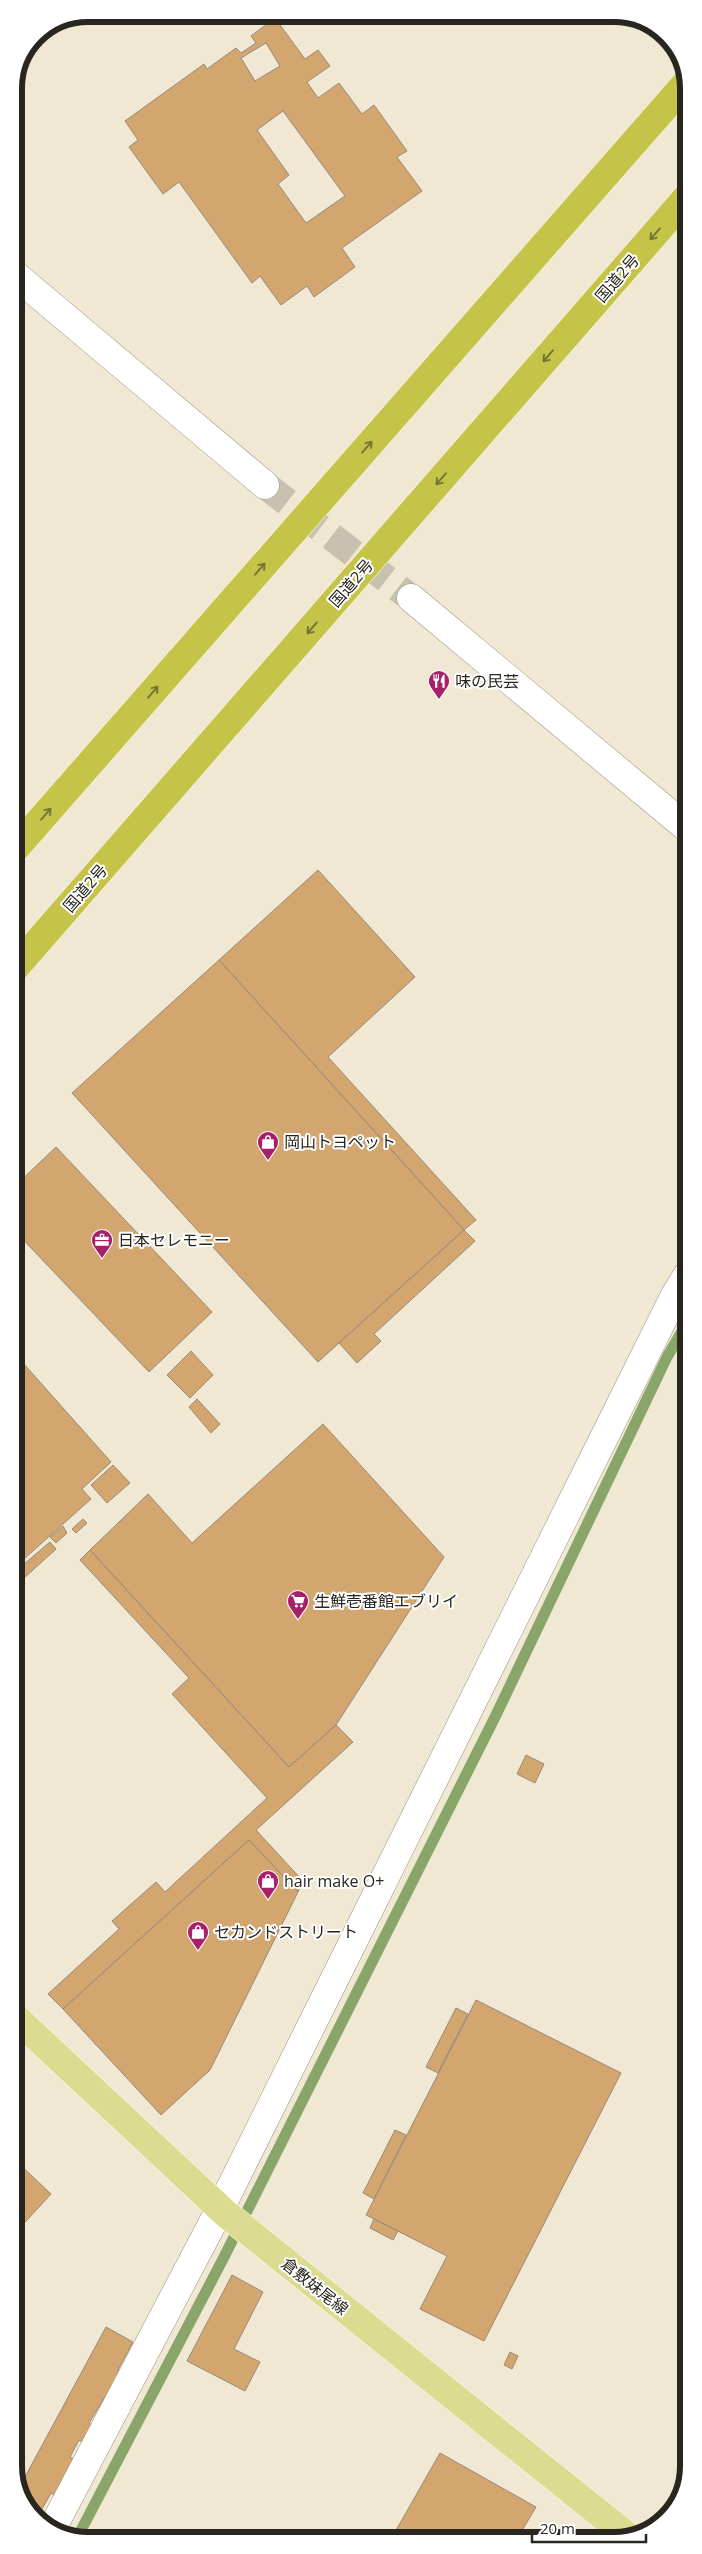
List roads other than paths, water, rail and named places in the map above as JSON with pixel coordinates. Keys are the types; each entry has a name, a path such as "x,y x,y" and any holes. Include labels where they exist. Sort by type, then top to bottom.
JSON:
{"highway":[{"path":"22,841 680,90"},
{"name":"国道2号","path":"22,960 680,205"}],"main road":[{"name":"倉敷妹尾線","path":"22,2024 223,2211 621,2531"}],"street":[{"path":"22,281 265,485"},
{"path":"410,598 680,822"},
{"path":"55,2523 223,2211 680,1287"}],"waterway":[{"path":"81,2531 223,2259 496,1715 667,1357 680,1335"}],"tunnel":[{"path":"265,485 411,598"}],"place":[{"name":"味の民芸","path":"439,700"},
{"name":"岡山トヨペット","path":"268,1161"},
{"name":"日本セレモニー","path":"102,1259"},
{"name":"生鮮壱番館エブリイ","path":"298,1620"},
{"name":"hair make O+","path":"268,1900"},
{"name":"セカンドストリート","path":"198,1951"}]}
